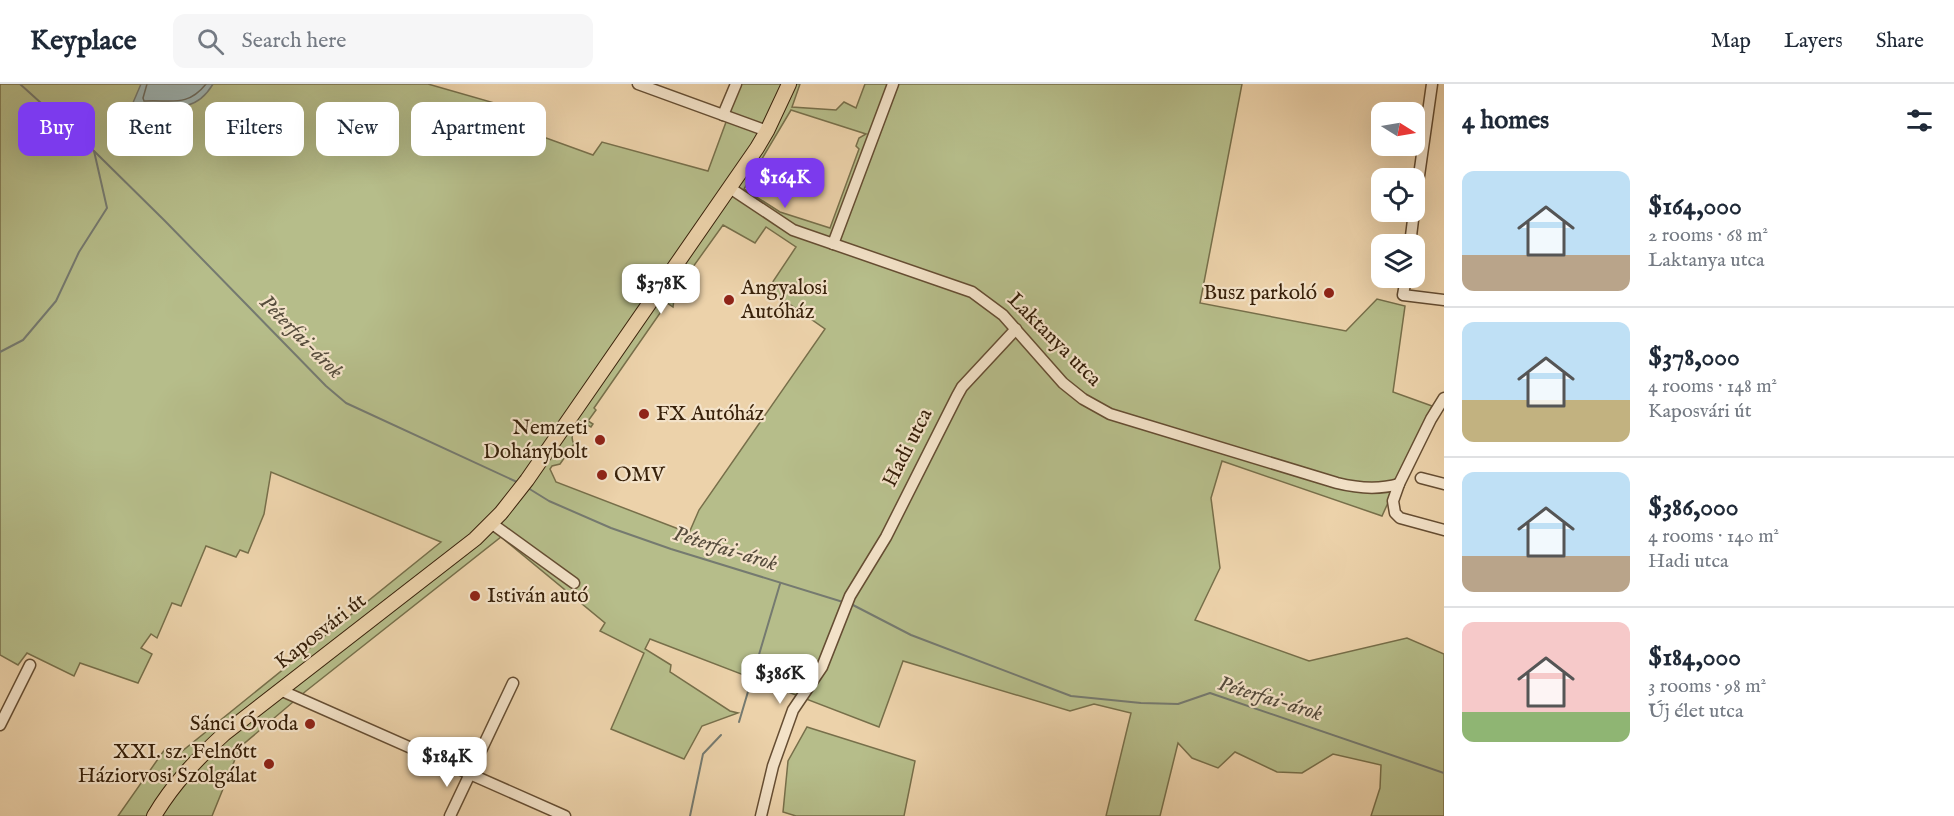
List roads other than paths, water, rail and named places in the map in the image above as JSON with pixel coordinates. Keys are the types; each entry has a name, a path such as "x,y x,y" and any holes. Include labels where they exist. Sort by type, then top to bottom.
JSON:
{"main road":[{"name":"Kaposvári út","path":"154,816 176,783 202,754 491,523 524,483 730,188 767,131 789,84"}],"street":[{"path":"723,115 736,84"},
{"path":"833,244 893,84"},
{"path":"1420,168 1432,84"},
{"path":"645,85 767,131"},
{"name":"Laktanya utca","path":"730,188 784,225 972,292 996,309 1063,382 1083,399 1110,414 1353,487 1378,488 1399,484"},
{"path":"1404,288 1403,295 1444,300"},
{"name":"Hadi utca","path":"761,816 772,766 786,728 799,699 822,667 850,596 885,537 957,396 1016,329"},
{"path":"1444,398 1399,484 1394,501 1394,510 1398,516 1420,525 1444,530"},
{"path":"1421,478 1444,484"},
{"path":"491,523 574,583"},
{"path":"0,725 30,665"},
{"path":"450,816 513,683"},
{"path":"280,690 470,772 565,816"}],"water":[{"path":"141,84 213,84 207,93 193,103 133,102"}],"waterway":[{"path":"0,352 23,340 56,301 79,252 107,208 94,151 20,84"},
{"name":"Péterfai-árok","path":"95,152 326,386 346,403 517,482"},
{"name":"Péterfai-árok","path":"528,488 549,501 611,528 843,602"},
{"path":"739,722 780,584"},
{"name":"Péterfai-árok","path":"851,604 911,635 1071,696 1178,704 1210,693 1444,773"},
{"path":"690,816 703,754 721,735"}],"place":[{"name":"Busz parkoló","path":"1329,293"},
{"name":"Angyalosi Autóház","path":"729,300"},
{"name":"FX Autóház","path":"644,414"},
{"name":"Nemzeti Dohánybolt","path":"600,440"},
{"name":"OMV","path":"602,475"},
{"name":"Istiván autó","path":"475,596"},
{"name":"Sánci Óvoda","path":"310,724"},
{"name":"XXI. sz. Felnőtt Háziorvosi Szolgálat","path":"269,764"}]}
